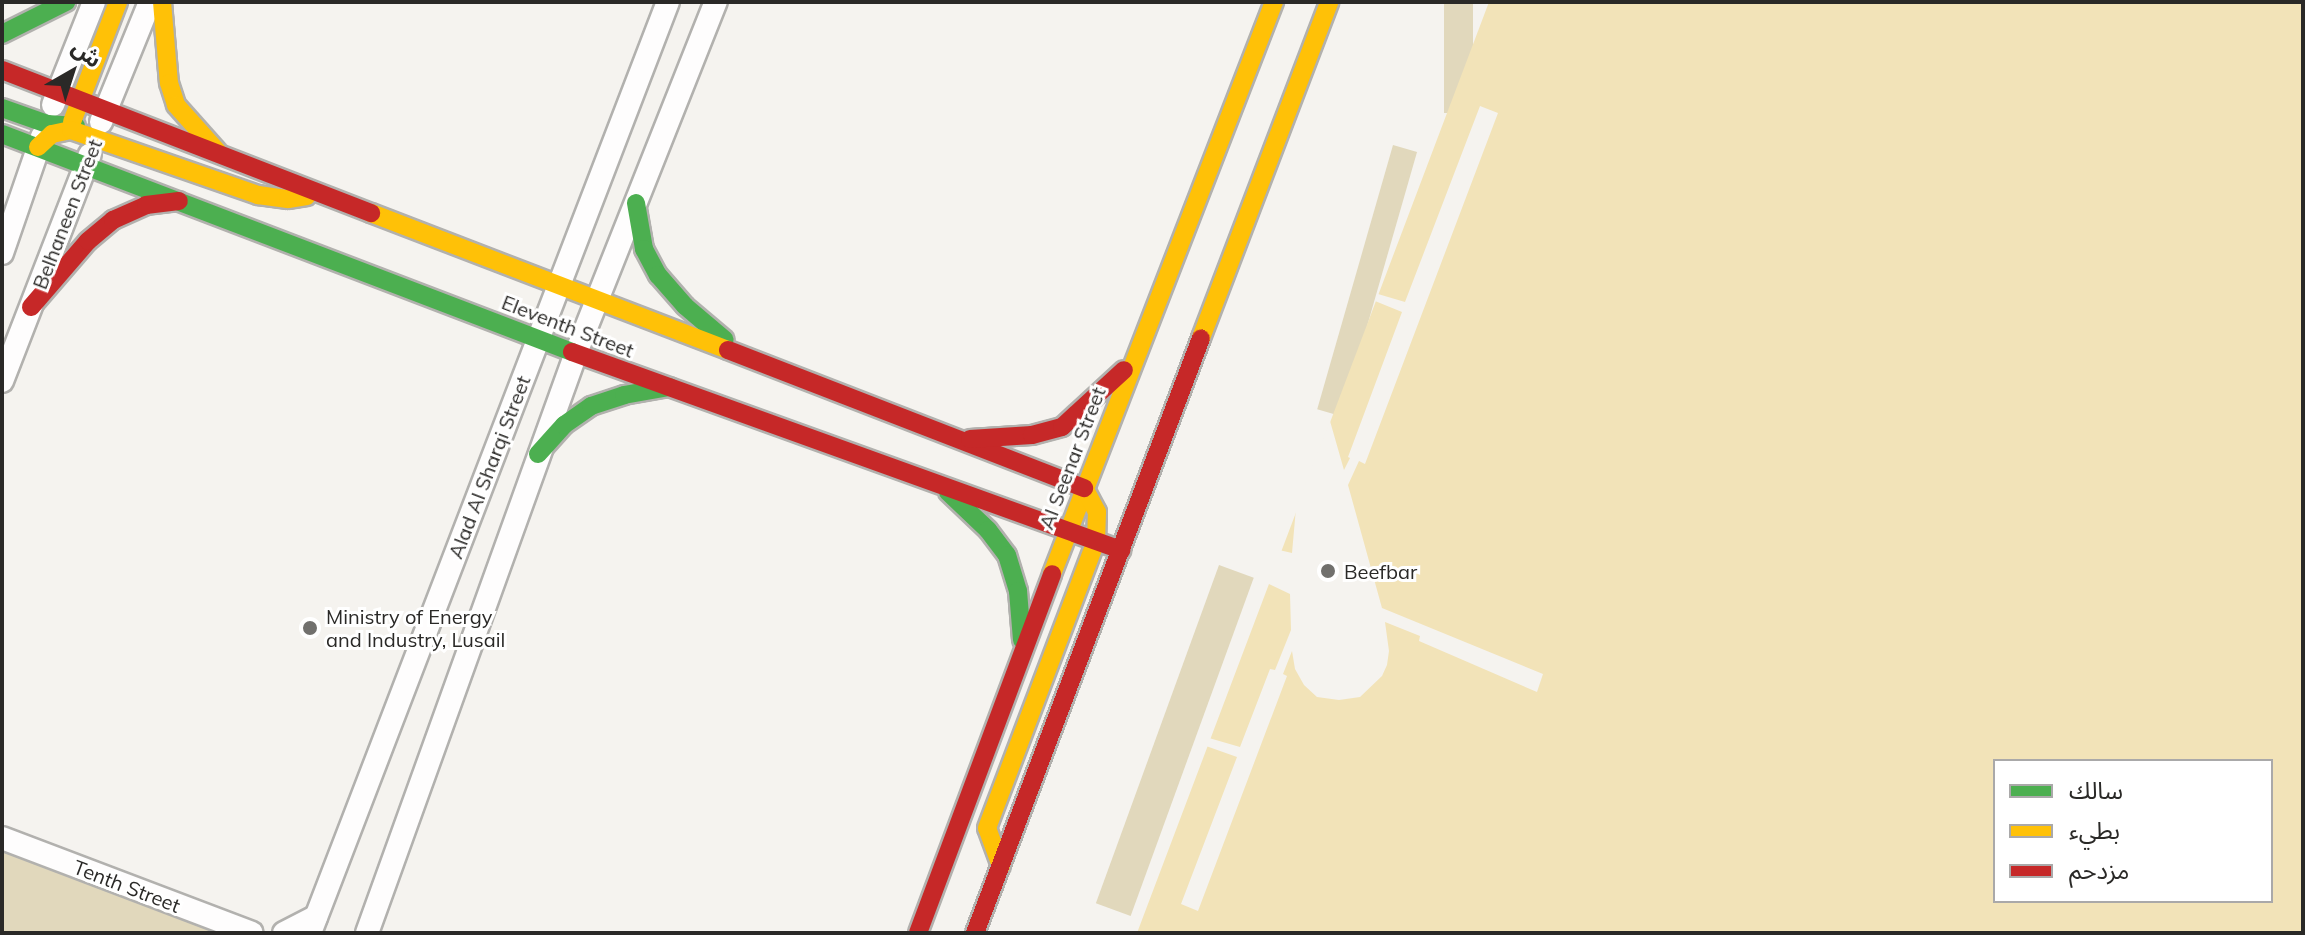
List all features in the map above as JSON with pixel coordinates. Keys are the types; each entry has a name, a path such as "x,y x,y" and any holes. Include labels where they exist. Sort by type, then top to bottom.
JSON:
{"street":[{"path":"2,34 66,2"},
{"path":"2,253 38,147 94,2"},
{"path":"86,164 75,149 71,128 118,2"},
{"name":"Belhaneen Street","path":"2,381 150,2"},
{"path":"162,2 165,53 176,105 222,156"},
{"name":"Alad Al Sharqi Street","path":"313,925 668,2"},
{"name":"Alad Al Sharqi Street","path":"367,933 538,454 716,2"},
{"name":"Al Seenar Street","path":"918,933 1067,530 1274,2"},
{"path":"975,933 1329,2"},
{"name":"Eleventh Street","path":"2,70 1084,488"},
{"path":"2,108 47,124 71,128 258,195 288,199 318,193"},
{"path":"38,147 52,134 96,120 105,112"},
{"name":"Eleventh Street","path":"2,134 538,339 1121,550"},
{"path":"31,307 88,241 113,220 146,205 180,201"},
{"path":"636,203 644,249 658,275 685,306 743,356"},
{"path":"961,440 1032,435 1062,427 1081,413 1134,359"},
{"path":"538,454 564,425 591,406 624,395 670,387"},
{"path":"940,484 988,530 1007,555 1018,591 1023,648"},
{"path":"1001,866 987,828 1096,541 1097,512 1084,488"},
{"name":"Tenth Street","path":"2,838 252,933"},
{"path":"284,933 313,925"}],"shaded area":[{"path":"1444,2 1473,2 1473,113 1444,113"},
{"path":"1489,2 2303,2 2303,933 1137,933"},
{"path":"1393,145 1417,152 1341,416 1317,409"},
{"path":"1219,565 1254,578 1131,916 1096,903"},
{"path":"2,849 225,933 2,933"}],"pier":[{"path":"1480,106 1498,113 1365,464 1359,461 1348,485 1382,608 1543,674 1537,692 1419,641 1420,636 1385,622 1389,651 1387,665 1382,676 1360,697 1339,700 1317,697 1304,685 1295,669 1292,651 1283,674 1287,676 1198,911 1181,904 1237,757 1206,746 1209,738 1240,747 1270,669 1275,670 1291,630 1290,594 1267,583 1279,550 1292,553 1296,508 1330,421 1344,470 1350,458 1402,312 1375,301 1378,294 1405,302"}],"traffic: fast":[{"path":"2,34 66,2"},
{"path":"2,108 47,124 76,126"},
{"path":"2,134 572,352"},
{"path":"636,203 644,249 658,275 685,306 725,340"},
{"path":"538,454 564,425 591,406 624,395 669,387"},
{"path":"948,492 988,530 1007,555 1018,591 1022,640"}],"traffic: slow":[{"path":"72,122 118,2"},
{"path":"162,2 169,83 176,105 217,151"},
{"path":"1052,574 1274,2"},
{"path":"1201,338 1329,2"},
{"path":"38,147 52,134 71,130 258,195 288,199 307,196"},
{"path":"371,213 728,350"},
{"path":"1001,866 987,828 1096,541 1097,512 1084,488"}],"traffic: jam":[{"path":"2,70 371,213"},
{"path":"31,307 88,241 113,220 146,205 179,201"},
{"path":"975,933 1201,338"},
{"path":"728,350 1084,488"},
{"path":"572,352 1121,550"},
{"path":"970,439 1032,435 1062,427 1124,370"},
{"path":"918,933 1052,574"}],"place":[{"name":"Beefbar","path":"1328,571"},
{"name":"Ministry of Energy and Industry, Lusail","path":"310,628"}]}
